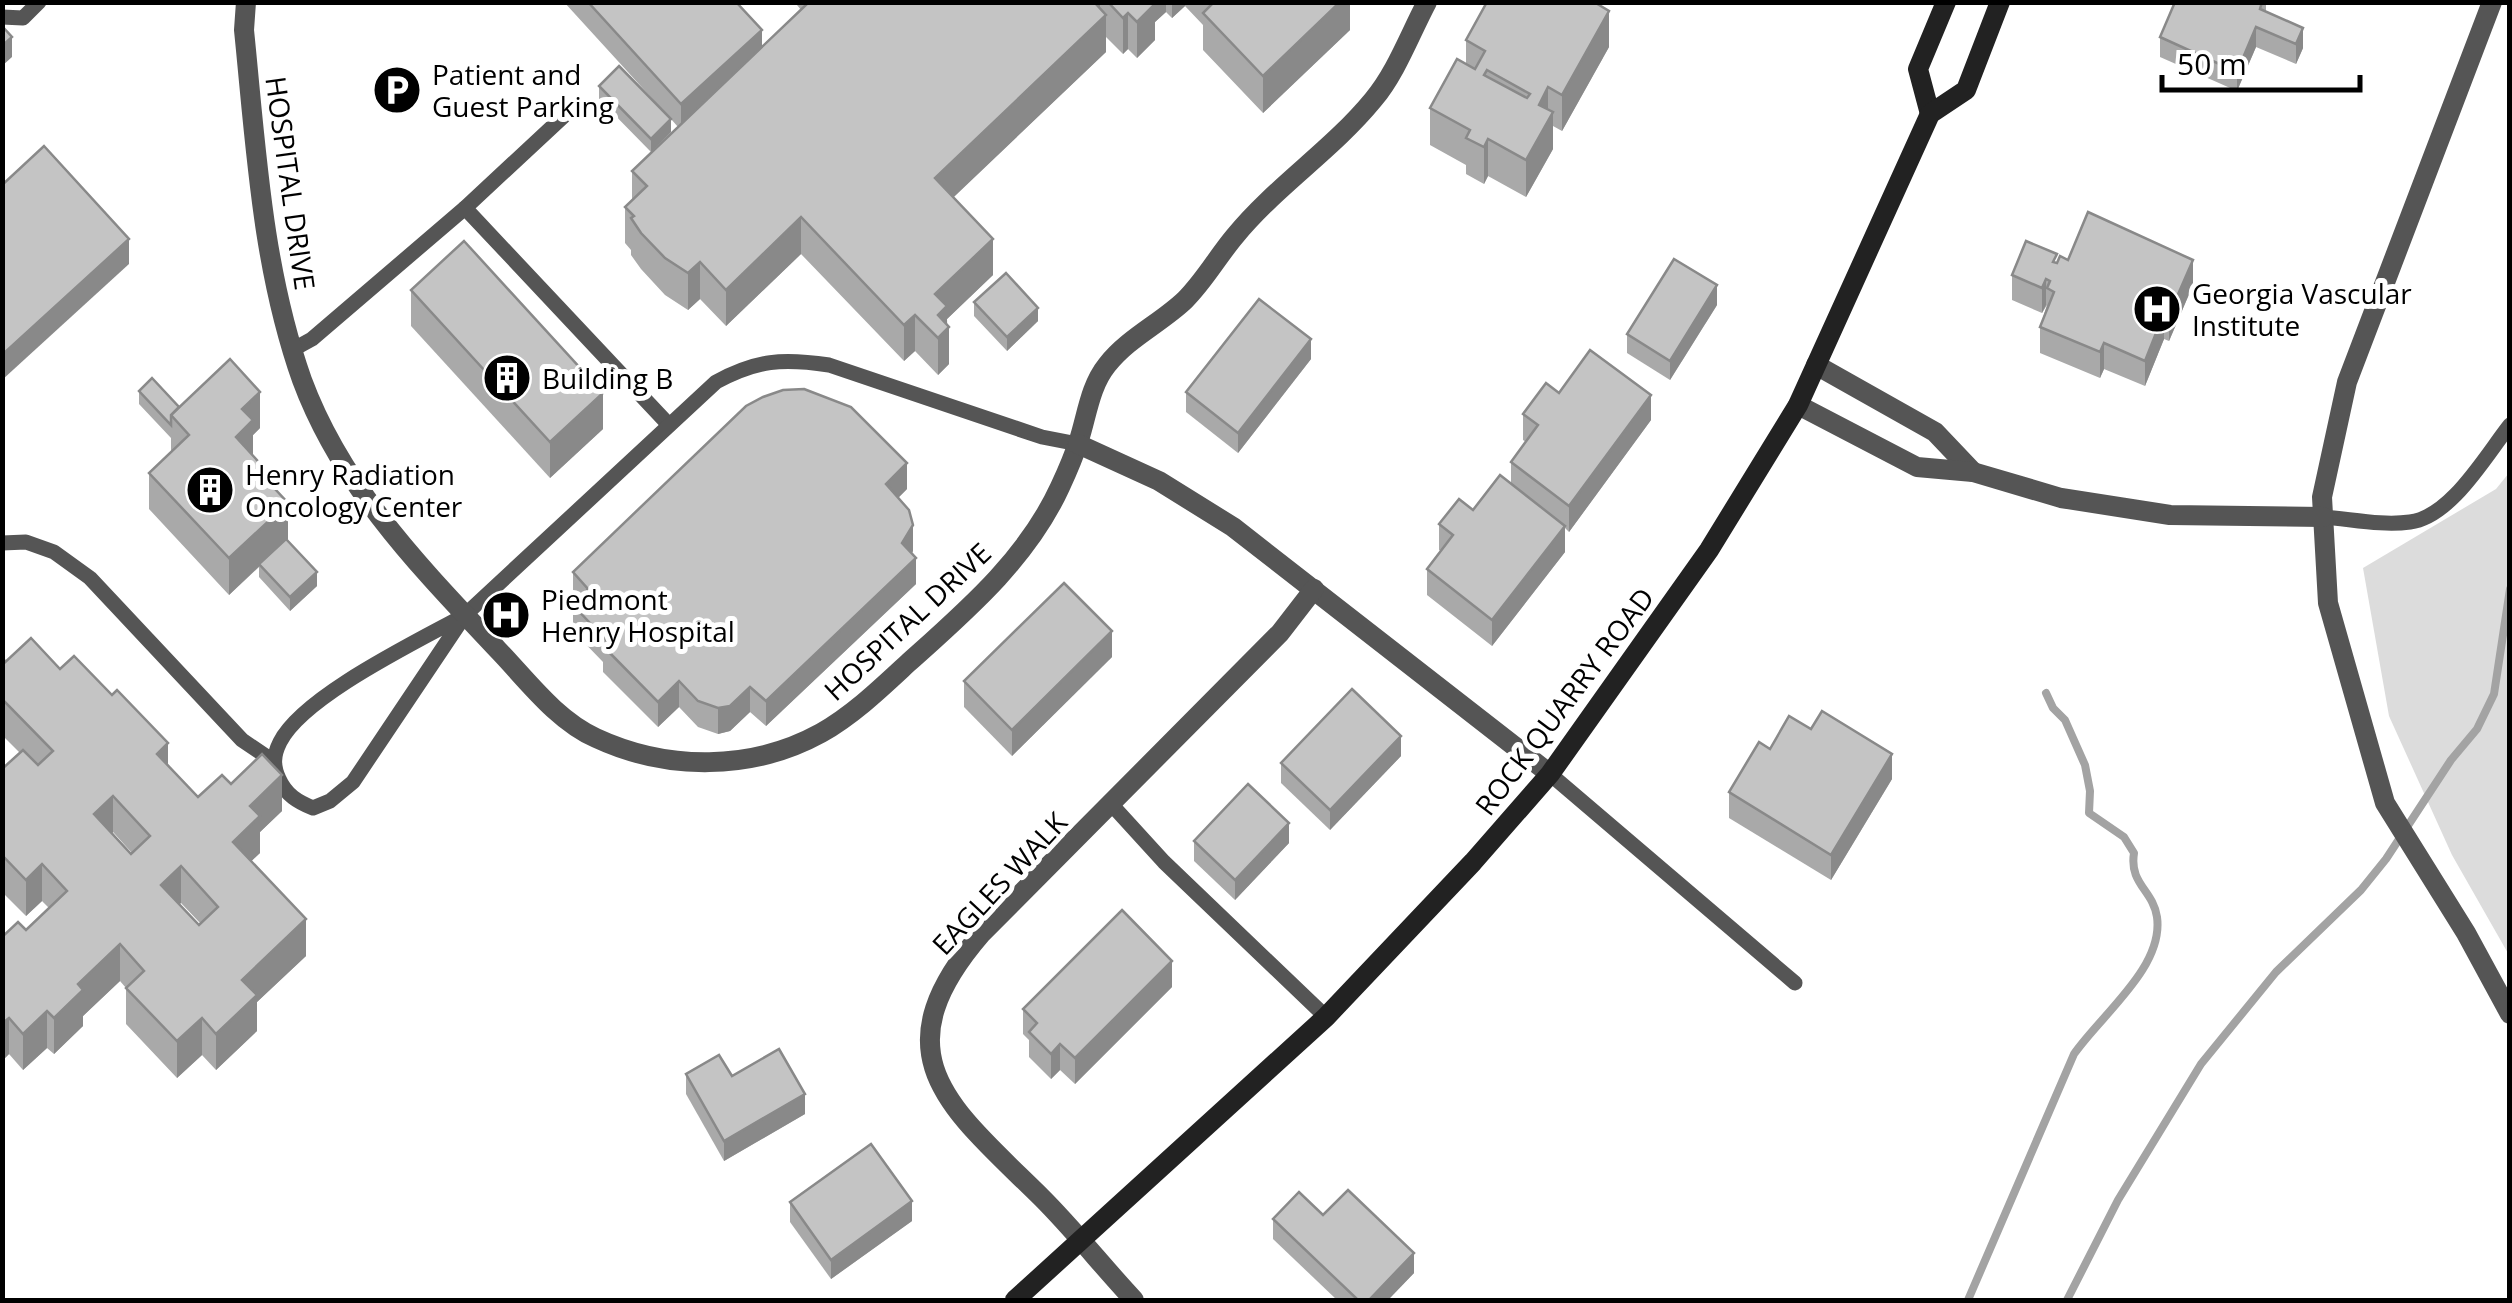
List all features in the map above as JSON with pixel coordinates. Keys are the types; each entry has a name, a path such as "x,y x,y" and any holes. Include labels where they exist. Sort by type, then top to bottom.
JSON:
{"street":[{"name":"HOSPITAL DRIVE","path":"246,2 244,30 264,231 292,350 321,424 392,535 551,706 590,736 659,758 698,763 736,761 782,750 823,732 866,701 998,579 1041,522 1078,444 1096,380 1109,361 1184,302 1236,235 1375,98 1428,2"},
{"path":"1930,114 1918,69 1946,2"},
{"name":"ROCK QUARRY ROAD","path":"1016,1300 1326,1017 1474,862 1550,774 1709,550 1798,405 1930,114 1966,90 2000,2"},
{"path":"2492,2 2348,382 2322,497 2328,602 2385,803 2466,933 2510,1014"},
{"path":"1816,365 1934,432 1973,472"},
{"path":"1798,405 1917,467 1973,472 2061,498 2151,513 2226,518 2323,516"},
{"path":"1078,444 1190,499 1234,527 1550,774"},
{"name":"EAGLES WALK","path":"1134,1300 1084,1241 954,1108 932,1060 931,1014 950,973 981,934 1280,633 1314,589"}],"lane":[{"path":"2,17 23,18 39,2"},
{"path":"292,350 312,340 566,114"},
{"path":"464,208 669,426"},
{"path":"465,615 388,657 311,708 281,739 273,761 280,784 295,801 313,808 330,801 353,782 465,615 716,382 744,367 794,360 872,378 1042,437 1078,444"},
{"path":"2323,516 2409,523 2434,514 2456,494 2510,425"},
{"path":"2,543 26,542 54,552 90,578 242,740 273,761"},
{"path":"1550,774 1795,983"},
{"path":"1112,806 1164,862 1326,1017"}],"shaded area":[{"path":"2509,473 2509,955 2452,855 2389,716 2363,568 2496,489"}],"building":[{"path":"588,2 736,2 762,30 681,104"},
{"path":"809,2 1094,2 1106,15 935,178 993,239 935,294 947,306 938,315 949,327 938,338 915,315 904,325 801,217 726,290 700,262 688,273 665,258 641,233 625,207 647,186 632,171"},
{"path":"1108,2 1155,4 1137,22 1128,13 1123,18"},
{"path":"1214,2 1340,2 1263,76 1203,13"},
{"path":"1487,2 1594,2 1609,11 1562,95 1548,87 1539,105 1553,112 1526,160 1488,139 1484,147 1466,138 1470,130 1430,108 1457,59 1475,69 1485,51 1466,40","holes":["1487,70 1530,94 1527,98 1484,75"]},
{"path":"2175,2 2262,2 2260,9 2303,28 2296,44 2256,27 2237,72 2160,37"},
{"path":"2,26 12,37 2,46"},
{"path":"619,66 671,119 651,139 599,86"},
{"path":"44,146 129,239 2,355 2,185"},
{"path":"2088,212 2193,260 2169,315 2164,313 2145,361 2104,343 2100,352 2040,327 2054,292 2047,288 2050,281 2046,279 2042,288 2012,275 2026,241 2057,254 2053,262 2057,263 2060,256 2068,260"},
{"path":"464,241 603,393 550,442 411,290"},
{"path":"1674,259 1717,285 1670,361 1627,334"},
{"path":"1006,273 1038,308 1007,337 974,302"},
{"path":"1259,299 1311,339 1238,433 1186,392"},
{"path":"1590,350 1651,395 1569,506 1511,462 1538,425 1523,414 1546,383 1559,393"},
{"name":"Henry Radiation Oncology Center","path":"230,359 260,392 242,409 253,420 236,437 266,470 261,474 288,503 229,558 149,473 189,435 171,415"},
{"path":"152,378 179,407 171,415 171,425 139,391"},
{"path":"804,389 851,407 907,463 886,484 909,510 913,525 902,543 916,558 766,701 750,687 730,706 718,708 698,701 679,681 658,702 603,646 608,642 573,605 588,589 573,572 746,406 783,390"},
{"path":"1500,475 1565,526 1492,620 1427,569 1453,535 1439,524 1459,499 1473,510"},
{"path":"286,539 317,572 290,597 259,564"},
{"path":"1064,583 1112,631 1012,730 964,681"},
{"path":"31,638 60,669 74,656 112,695 117,690 168,743 157,754 198,797 222,775 231,784 262,754 282,775 250,806 260,816 233,842 306,919 242,980 257,995 216,1034 202,1018 177,1041 126,988 144,971 120,944 78,984 83,990 54,1018 47,1011 23,1034 9,1018 2,1021 2,937 18,922 26,930 67,891 42,864 26,880 2,855 2,769 23,750 38,765 53,751 2,699 2,665","holes":["113,796 150,836 131,854 94,814","181,866 218,907 199,925 161,885"]},
{"path":"1352,689 1401,736 1330,810 1281,763"},
{"path":"1822,711 1892,754 1831,855 1729,792 1759,742 1770,749 1789,716 1811,729"},
{"path":"1248,784 1289,823 1235,880 1194,841"},
{"path":"1122,910 1172,961 1075,1058 1060,1044 1051,1054 1029,1032 1037,1023 1023,1009"},
{"path":"779,1049 805,1094 724,1141 686,1074 719,1055 732,1076"},
{"path":"871,1144 912,1201 831,1260 790,1202"},
{"path":"1348,1190 1414,1253 1369,1300 1358,1300 1273,1219 1299,1192 1323,1215"}],"waterway":[{"path":"2067,1300 2118,1200 2201,1064 2276,972 2361,890 2477,729 2494,694 2510,589"},
{"path":"1968,1300 2074,1054 2141,972 2157,936 2155,908 2138,880 2134,853 2124,837 2089,813 2085,765 2065,720 2046,693"}],"place":[{"name":"Patient and Guest Parking","path":"397,90"},
{"name":"Georgia Vascular Institute","path":"2157,309"},
{"name":"Building B","path":"507,378"},
{"name":"Henry Radiation Oncology Center","path":"210,490"},
{"name":"Piedmont Henry Hospital","path":"506,615"}]}
